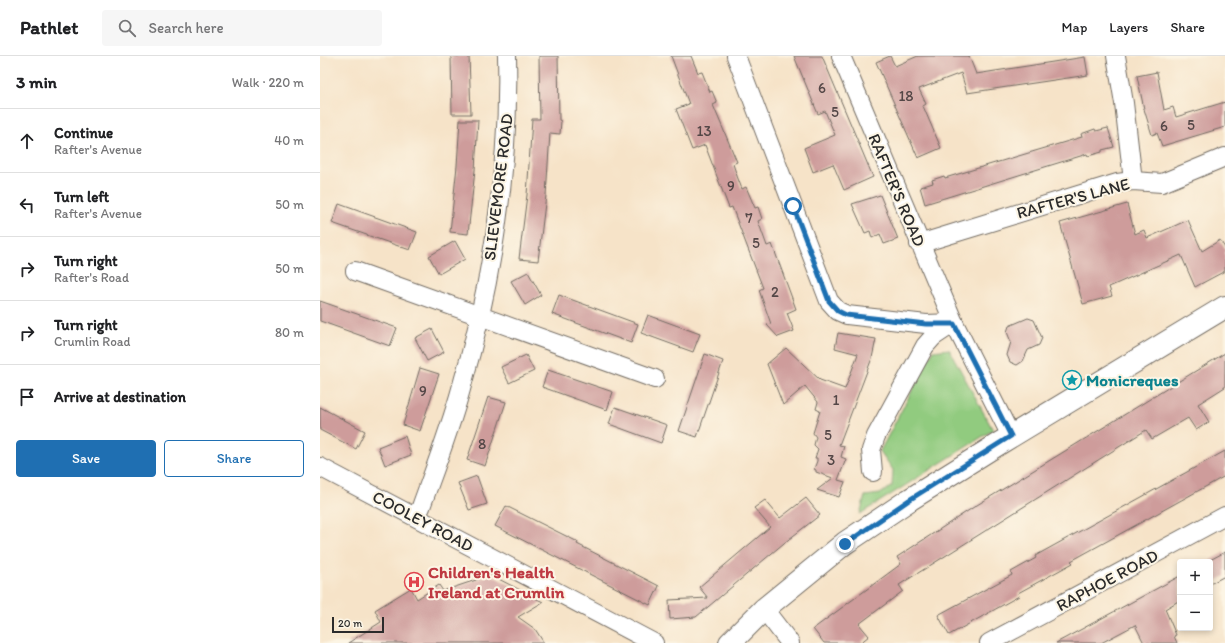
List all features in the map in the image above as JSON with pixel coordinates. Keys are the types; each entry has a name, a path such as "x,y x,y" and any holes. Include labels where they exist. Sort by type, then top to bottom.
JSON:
{"main road":[{"path":"730,643 764,610 845,544 909,500 1011,436 1225,308"}],"street":[{"name":"SLIEVEMORE ROAD","path":"416,517 421,507 461,390 480,316 488,275 501,187 508,100 507,56"},
{"path":"736,56 829,301 838,311 846,315 926,324 954,324"},
{"name":"RAFTER'S ROAD","path":"841,56 954,324 1011,436"},
{"path":"1116,56 1124,103 1133,181"},
{"name":"RAFTER'S LANE","path":"919,244 1116,183 1133,181 1162,183 1225,157"},
{"path":"355,271 655,379"},
{"path":"873,472 871,450 876,436 917,358 933,337 954,324"},
{"name":"COOLEY ROAD","path":"320,467 654,643"},
{"name":"RAPHOE ROAD","path":"989,643 1225,516"},
{"path":"764,610 790,643"}],"green space":[{"path":"949,349 993,430 860,514 865,496 880,494 892,486 893,470 880,451 933,351"}],"building":[{"path":"451,56 469,56 471,114 452,114"},
{"path":"539,56 558,56 559,120 561,121 560,134 550,133 546,195 538,261 519,259 527,195 532,119 540,119"},
{"path":"671,56 691,56 698,73 702,72 710,92 712,91 717,103 713,105 737,162 733,164 742,189 746,187 755,208 758,207 762,219 758,221 767,246 772,244 796,309 787,313 794,331 778,337 767,325 771,324 759,290 763,288 732,207 729,208 705,145 692,150 676,109 689,104"},
{"path":"794,56 822,56 873,177 844,190 833,164 813,172 804,148 835,135 825,111 818,114"},
{"path":"890,56 895,66 918,56 969,56 976,74 1085,57 1088,75 967,93 961,73 919,89 926,104 923,106 941,148 918,158 876,62"},
{"path":"1157,72 1164,110 1173,107 1176,117 1225,102 1225,127 1162,146 1157,133 1152,135 1144,109 1137,76"},
{"path":"460,120 478,120 475,170 468,234 450,232"},
{"path":"1108,128 1114,147 1102,150 1102,152 1088,156 1087,154 925,204 920,187 933,183 932,180 944,176 945,178 1082,137 1081,134 1095,129 1096,131"},
{"path":"880,195 898,239 884,244 880,234 872,238 870,231 865,233 852,204"},
{"path":"339,204 417,232 410,250 332,223"},
{"path":"1127,204 1135,234 1144,230 1147,238 1188,220 1202,251 1220,240 1225,248 1225,271 1195,287 1181,255 1109,287 1112,296 1083,304 1060,223"},
{"path":"455,241 465,259 439,274 429,256"},
{"path":"528,272 541,295 525,305 511,281"},
{"path":"559,295 638,324 631,343 552,314"},
{"path":"320,301 397,328 390,346 320,321"},
{"path":"648,315 700,334 693,352 641,333"},
{"path":"1028,318 1034,320 1042,338 1039,345 1028,350 1023,361 1017,365 1010,362 1007,355 1011,342 1007,332 1009,326"},
{"path":"432,329 444,352 427,361 415,338"},
{"path":"838,333 876,339 872,358 839,445 844,446 841,457 846,459 838,480 845,482 839,497 817,490 833,478 816,472 814,469 817,461 817,458 815,458 818,449 814,445 816,437 813,433 820,411 816,409 818,402 805,386 783,405 767,364 786,348 820,380 845,389 858,354 835,348"},
{"path":"1225,353 1225,387 1198,404 1209,422 1196,430 1188,418 1152,439 1146,430 899,585 903,591 859,624 869,636 860,643 824,643 813,629 901,564 897,557 977,505"},
{"path":"705,354 723,361 697,437 679,431"},
{"path":"526,355 534,371 509,383 501,367"},
{"path":"420,368 439,374 420,431 403,425"},
{"path":"548,370 613,392 607,410 542,387"},
{"path":"488,397 506,402 485,466 467,460"},
{"path":"320,407 365,431 356,449 320,430"},
{"path":"615,407 667,425 661,443 609,424"},
{"path":"405,436 411,455 385,465 378,447"},
{"path":"1225,451 1225,476 1071,561 1073,563 1018,593 1019,596 949,635 938,615 1012,575 1011,572 1036,558 1035,556"},
{"path":"477,476 487,504 469,510 458,483"},
{"path":"806,498 820,515 784,543 696,617 670,619 669,600 708,598 699,587 770,527 754,508 765,500 780,518"},
{"path":"506,506 578,542 577,544 659,586 650,605 495,526"},
{"path":"1225,552 1225,576 1213,582 1213,559"},
{"path":"491,575 543,602 518,617 535,629 544,643 348,643 381,622 375,610 411,588 417,599 439,585 443,591"},
{"path":"1177,578 1177,602 1165,609 1176,635 1174,636 1177,643 1144,643 1135,625 1101,643 1056,643"}],"place":[{"name":"Monicreques","path":"1072,380"},
{"name":"Children's Health Ireland at Crumlin","path":"414,582"}],"route":[{"path":"793,206 829,301 838,311 846,315 868,316 926,324 954,324 1011,436 909,500 845,544"}]}
